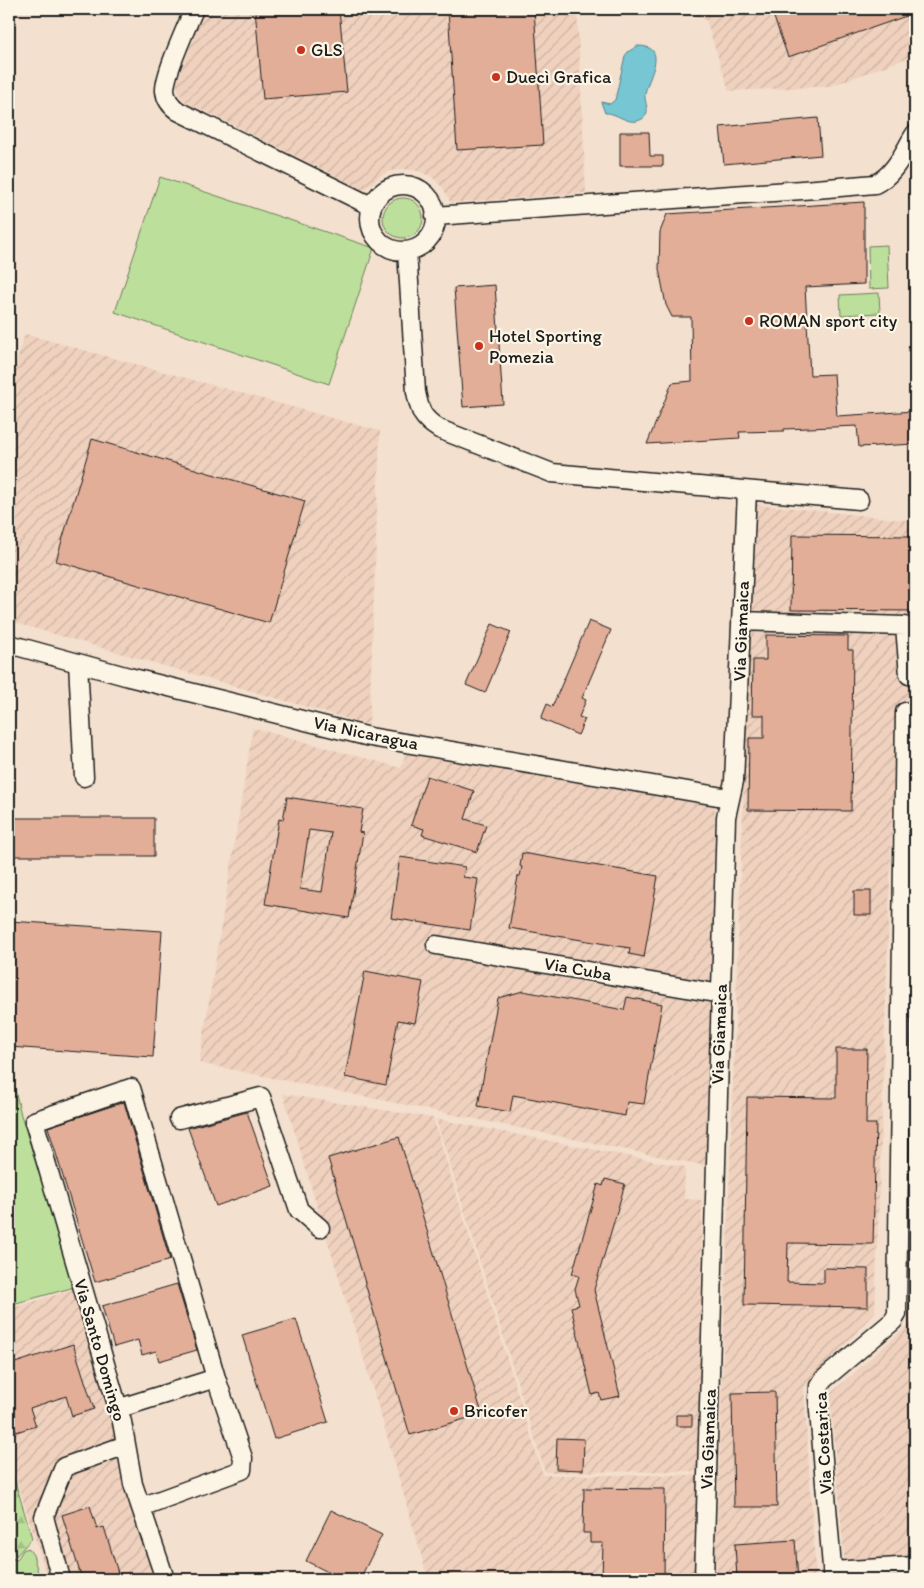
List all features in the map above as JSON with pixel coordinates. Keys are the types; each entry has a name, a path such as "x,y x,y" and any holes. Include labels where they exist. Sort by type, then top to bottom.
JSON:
{"street":[{"path":"194,9 166,81 166,95 169,104 178,111 371,206"},
{"path":"435,216 816,190 875,184 882,181 892,171 915,134"},
{"path":"396,185 407,185 427,195 433,205 435,216 435,224 428,239 422,244 407,250 395,250 385,246 371,228 371,206 386,189 396,185"},
{"path":"407,250 416,392 420,409 430,423 449,433 552,473 859,500"},
{"name":"Via Giamaica","path":"704,1579 726,817 734,781 747,491"},
{"path":"741,621 905,626 909,675"},
{"name":"Via Nicaragua","path":"9,644 129,678 370,737 729,798"},
{"path":"78,663 84,777"},
{"name":"Via Costarica","path":"832,1575 818,1399 819,1386 824,1379 893,1321 897,1314 909,857 910,711"},
{"name":"Via Cuba","path":"436,945 720,994"},
{"name":"Via Santo Domingo","path":"165,1579 134,1484 117,1409 34,1121 132,1088 216,1378"},
{"path":"179,1119 261,1097 298,1210 320,1228"},
{"path":"117,1409 216,1378 243,1458 242,1470 141,1507"},
{"path":"62,1579 44,1517 64,1467 126,1445"},
{"path":"832,1575 915,1566"}],"shaded area":[{"path":"204,9 577,9 586,193 451,203 443,188 432,177 418,171 403,169 390,171 380,176 364,190 182,100 176,84"},
{"path":"680,9 915,9 915,55 831,86 729,91 706,20"},
{"path":"25,334 380,431 369,725 9,621 9,388"},
{"path":"754,504 915,521 915,691 899,708 895,736 875,1312 804,1388 816,1579 715,1579"},
{"path":"253,728 401,768 406,752 715,805 706,1166 199,1063"},
{"path":"915,944 915,1579 846,1579 830,1394 913,1321"},
{"path":"283,1094 433,1118 543,1475 698,1475 696,1579 428,1579 384,1426"},
{"path":"436,1119 685,1167 684,1199 702,1200 699,1471 545,1472"},
{"path":"75,1289 158,1579 48,1579 9,1456 9,1309"}],"green space":[{"path":"160,177 374,248 329,384 115,312"},
{"path":"403,198 417,204 423,218 417,232 403,238 389,232 383,218 389,204"},
{"path":"887,245 889,288 869,289 868,246"},
{"path":"879,293 880,313 841,315 840,295"},
{"path":"9,1068 21,1115 75,1287 9,1305"},
{"path":"12,1471 32,1538 16,1556 12,1546 9,1545 9,1472"},
{"path":"9,1546 13,1559 17,1560 23,1550 28,1548 33,1555 40,1579 9,1579"}],"water":[{"path":"637,46 647,47 653,51 655,57 645,94 647,114 642,119 632,121 605,113 601,102 610,104 615,100 625,56"}],"building":[{"name":"GLS","path":"255,9 339,9 347,92 263,99"},
{"name":"Duecì Grafica","path":"448,9 534,9 543,145 457,150"},
{"path":"771,9 915,9 915,13 788,57"},
{"path":"818,118 821,155 724,164 720,127"},
{"path":"620,132 649,132 650,156 663,156 663,166 620,166"},
{"name":"ROMAN sport city","path":"864,202 864,284 805,287 810,375 834,374 837,416 915,411 915,444 859,447 857,426 739,432 740,438 647,444 672,383 692,381 691,317 672,317 666,305 659,269 660,232 667,214"},
{"name":"Hotel Sporting Pomezia","path":"495,285 503,404 463,407 454,288"},
{"path":"92,439 305,501 269,623 56,561"},
{"path":"792,535 914,536 914,611 791,610"},
{"path":"589,621 611,630 582,698 586,700 579,717 585,719 578,735 541,719 547,704 552,707"},
{"path":"492,624 511,632 485,693 466,685"},
{"path":"766,635 848,636 848,650 853,650 851,811 748,810 749,738 764,738 764,715 752,715 753,660 766,660"},
{"path":"427,776 474,791 465,819 486,825 477,852 422,835 424,829 411,825"},
{"path":"287,797 363,809 359,832 363,833 349,918 265,904 279,819 283,820","holes":["309,830 331,833 322,892 300,889"]},
{"path":"9,818 154,818 154,856 9,856"},
{"path":"522,853 658,876 644,957 629,954 630,948 509,928 518,876 520,876 522,867 520,866"},
{"path":"400,857 465,867 463,877 478,879 470,930 391,918"},
{"path":"854,891 871,891 871,915 854,915"},
{"path":"9,921 162,931 153,1057 9,1047"},
{"path":"365,971 423,982 415,1023 398,1020 386,1085 345,1077"},
{"path":"523,991 624,1010 627,997 662,1004 644,1104 627,1102 625,1116 513,1095 510,1112 478,1106 498,998"},
{"path":"836,1049 867,1049 866,1124 876,1124 873,1244 788,1243 787,1282 824,1283 824,1268 868,1269 868,1307 744,1305 747,1097 836,1098"},
{"path":"124,1102 170,1260 95,1282 48,1127"},
{"path":"247,1112 273,1186 216,1206 188,1128"},
{"path":"399,1137 482,1414 410,1435 328,1158"},
{"path":"605,1179 625,1184 594,1290 620,1396 601,1400 599,1393 592,1395 571,1307 579,1305 575,1289 579,1276 572,1274 598,1184 603,1186"},
{"path":"177,1284 197,1350 159,1361 156,1351 142,1355 138,1340 114,1347 102,1306"},
{"path":"296,1319 328,1422 274,1439 242,1335"},
{"path":"73,1344 94,1409 72,1416 66,1396 30,1408 36,1426 16,1432 9,1411 9,1365"},
{"path":"775,1392 777,1507 734,1507 732,1393"},
{"path":"676,1415 692,1415 692,1426 676,1426"},
{"path":"557,1438 584,1439 583,1470 556,1469"},
{"path":"584,1488 665,1489 664,1579 602,1579 603,1543 590,1543 590,1533 583,1533"},
{"path":"90,1506 97,1529 104,1527 119,1576 110,1579 82,1579 62,1515"},
{"path":"331,1510 382,1535 360,1579 342,1579 306,1561"},
{"path":"795,1540 798,1579 737,1579 735,1544"}],"place":[{"name":"GLS","path":"301,50"},
{"name":"Duecì Grafica","path":"496,77"},
{"name":"ROMAN sport city","path":"749,321"},
{"name":"Hotel Sporting Pomezia","path":"479,346"},
{"name":"Bricofer","path":"454,1411"}]}
